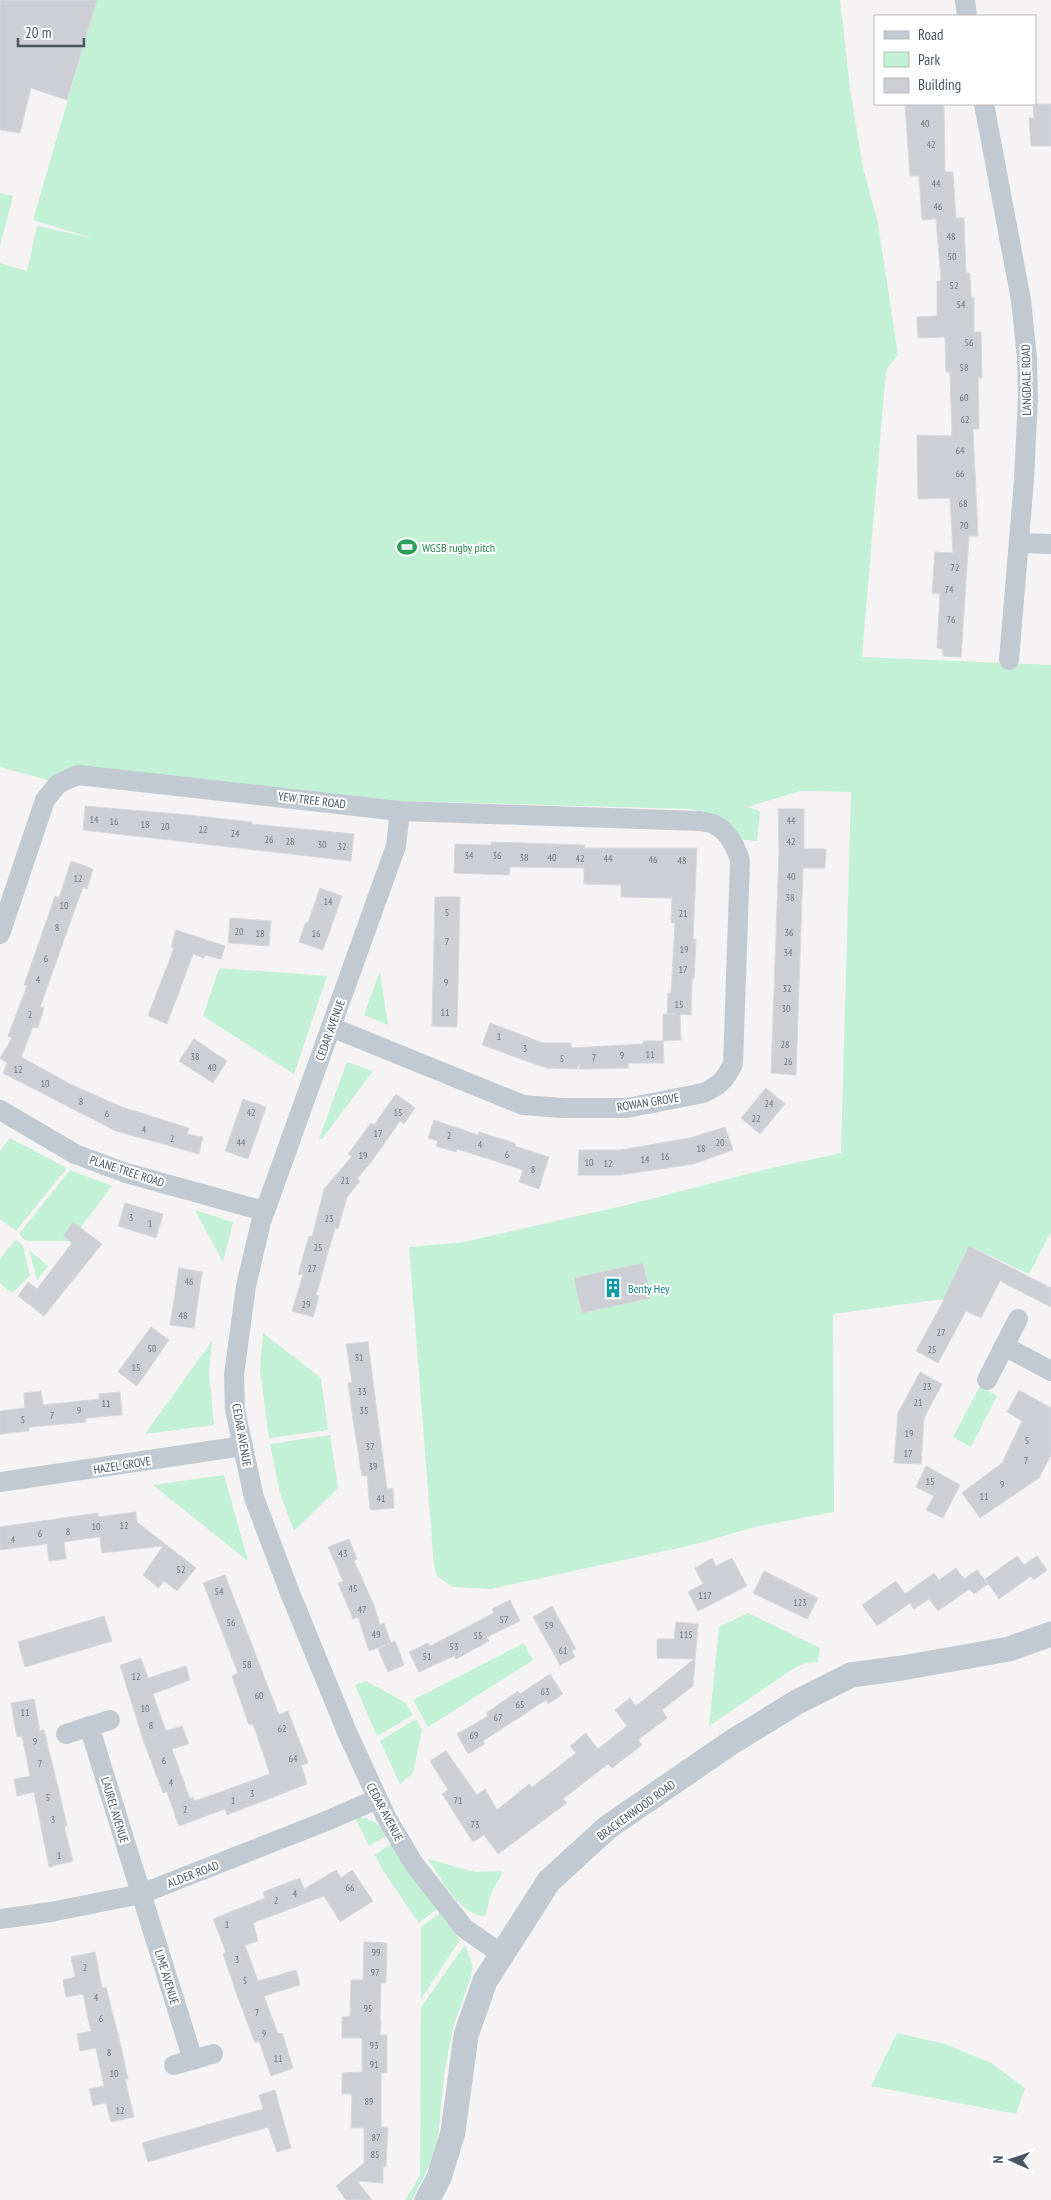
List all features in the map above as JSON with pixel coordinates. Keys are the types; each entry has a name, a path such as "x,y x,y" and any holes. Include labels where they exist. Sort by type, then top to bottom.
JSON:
{"street":[{"path":"964,0 967,15"},
{"name":"LANGDALE ROAD","path":"984,105 1021,300 1027,358 1028,398 1019,543 1009,660"},
{"path":"1019,543 1051,544"},
{"name":"YEW TREE ROAD","path":"0,934 46,800 58,784 78,774 400,811 700,821 715,824 726,834"},
{"name":"CEDAR AVENUE","path":"400,811 396,846 264,1211 246,1286 237,1344 234,1375 236,1410 254,1498 340,1715 377,1800 414,1864 464,1928 501,1954"},
{"name":"ROWAN GROVE","path":"331,1027 524,1105 563,1108 627,1108 703,1093 713,1089 727,1077 733,1064 740,860 737,850 726,834"},
{"name":"PLANE TREE ROAD","path":"0,1110 75,1154 126,1173 264,1211"},
{"path":"987,1380 1018,1319"},
{"path":"1004,1346 1051,1371"},
{"name":"HAZEL GROVE","path":"0,1482 243,1446"},
{"name":"BRACKENWOOD ROAD","path":"427,2200 439,2178 453,2132 466,2035 485,1981 549,1881 608,1828 732,1742 797,1702 850,1675 902,1668 1009,1648 1051,1634"},
{"path":"66,1734 110,1720"},
{"name":"LAUREL AVENUE","path":"89,1726 142,1894"},
{"name":"ALDER ROAD","path":"0,1919 51,1912 142,1894 377,1800"},
{"name":"LIME AVENUE","path":"142,1894 184,2063 213,2054"}],"green space":[{"path":"97,0 840,0 850,88 863,168 878,223 898,355 887,368 885,381 862,657 1051,665 1051,1232 1029,1274 969,1246 943,1299 833,1314 834,1512 759,1526 692,1545 491,1589 453,1587 437,1576 434,1566 409,1247 464,1242 841,1153 851,792 800,791 747,807 760,811 757,841 738,839 717,816 687,809 398,801 51,781 0,767 0,263 27,271 37,226 92,238 33,220"},
{"path":"0,193 13,196 0,246"},
{"path":"219,968 327,976 294,1074 203,1016"},
{"path":"380,971 388,1025 364,1015"},
{"path":"347,1062 373,1071 322,1139 319,1139"},
{"path":"10,1138 67,1168 16,1231 0,1219 0,1151"},
{"path":"70,1170 112,1186 80,1228 73,1223 63,1236 69,1241 26,1241 19,1234"},
{"path":"195,1210 233,1222 223,1262"},
{"path":"16,1239 23,1246 30,1276 12,1293 0,1283 0,1259"},
{"path":"29,1250 48,1266 37,1280"},
{"path":"263,1333 321,1378 328,1430 269,1438 260,1370"},
{"path":"212,1341 209,1373 214,1425 145,1434"},
{"path":"980,1386 997,1396 971,1447 953,1437"},
{"path":"330,1435 338,1488 294,1531 280,1493 270,1444"},
{"path":"224,1475 248,1561 153,1485"},
{"path":"748,1613 820,1648 818,1662 805,1663 793,1669 709,1726 719,1627"},
{"path":"524,1643 533,1660 428,1727 413,1700"},
{"path":"366,1681 406,1703 413,1715 377,1736 355,1685"},
{"path":"416,1719 422,1730 413,1773 400,1784 380,1741"},
{"path":"354,1816 373,1821 387,1835 369,1846"},
{"path":"393,1842 437,1909 419,1923 384,1872 375,1855"},
{"path":"428,1859 475,1872 503,1871 491,1894 485,1916 475,1914 459,1903 445,1886"},
{"path":"440,1913 460,1940 421,1999 421,1927"},
{"path":"465,1945 473,1966 471,1977 453,2027 444,2075 435,2154 412,2200 405,2200 420,2176 421,2007"},
{"path":"897,2033 945,2044 991,2063 1025,2088 1016,2114 871,2086"}],"building":[{"path":"0,0 97,0 67,100 31,88 20,133 0,130"},
{"path":"1051,104 1051,146 1031,146 1029,118 1034,118 1033,105"},
{"path":"905,105 944,105 945,172 953,172 956,218 964,218 966,273 970,273 971,297 974,297 974,332 981,332 982,378 978,378 979,429 973,429 978,536 969,536 961,657 943,656 943,649 937,648 940,594 932,593 935,552 953,553 950,498 918,499 917,435 952,436 950,372 946,372 945,337 918,338 917,317 937,316 937,281 941,281 936,219 922,220 919,176 910,176"},
{"path":"85,806 189,815 252,822 252,824 354,834 351,861 83,830"},
{"path":"778,809 804,809 804,849 826,849 825,868 803,868 796,1075 771,1073 779,852"},
{"path":"491,842 585,845 585,848 697,848 693,939 696,939 691,1015 680,1014 681,1040 663,1041 663,1014 677,1014 667,1013 668,993 671,993 675,923 671,923 672,898 621,897 621,885 584,884 584,868 510,867 509,875 454,873 455,844 491,845"},
{"path":"71,861 93,869 87,889 83,887 40,1007 44,1008 38,1028 33,1027 21,1057 72,1085 122,1107 189,1128 187,1134 203,1137 199,1154 116,1131 3,1073 7,1063 0,1058 12,1038 8,1036 27,986 24,985 55,896 59,898"},
{"path":"320,888 342,896 323,950 299,942 306,922 308,923"},
{"path":"435,897 460,897 457,1027 432,1026"},
{"path":"230,918 271,921 269,946 228,943"},
{"path":"176,930 225,946 221,959 205,955 204,958 193,954 167,1024 148,1016 174,948 171,947"},
{"path":"490,1023 543,1043 571,1043 571,1048 643,1044 643,1041 663,1041 664,1063 628,1063 629,1068 579,1069 579,1063 577,1069 546,1068 482,1045"},
{"path":"194,1039 227,1061 213,1083 179,1061"},
{"path":"766,1088 785,1104 760,1134 741,1118"},
{"path":"396,1094 415,1108 404,1124 400,1121 357,1179 360,1181 347,1197 338,1229 335,1228 316,1295 319,1296 313,1317 292,1311 303,1275 298,1274 309,1236 312,1237 324,1189 352,1156 348,1154 371,1123 374,1125"},
{"path":"243,1099 266,1107 248,1159 225,1151"},
{"path":"434,1120 478,1135 479,1132 515,1143 515,1146 549,1157 539,1189 519,1182 523,1170 457,1149 456,1152 436,1146 438,1141 428,1138"},
{"path":"725,1127 733,1150 693,1164 621,1175 578,1175 579,1150 620,1150 690,1138"},
{"path":"125,1203 163,1214 156,1238 118,1226"},
{"path":"73,1222 102,1244 44,1316 18,1296 28,1282 37,1289 72,1243 63,1236"},
{"path":"969,1246 1051,1288 1051,1307 1000,1281 981,1318 966,1311 938,1363 916,1351 944,1300"},
{"name":"Benty Hey","path":"643,1263 651,1298 582,1313 574,1278"},
{"path":"179,1268 202,1272 194,1328 170,1325"},
{"path":"151,1327 169,1340 137,1386 118,1372"},
{"path":"368,1342 387,1489 393,1488 394,1508 370,1510 367,1475 362,1476 353,1420 348,1383 352,1382 346,1344"},
{"path":"920,1372 942,1384 924,1418 921,1464 894,1463 898,1413"},
{"path":"1019,1390 1051,1408 1051,1455 1039,1478 980,1518 962,1493 1002,1463 1022,1421 1007,1412"},
{"path":"41,1391 43,1405 99,1399 99,1394 120,1392 122,1415 86,1418 86,1422 29,1427 29,1431 0,1434 0,1411 25,1408 24,1393"},
{"path":"926,1466 960,1485 943,1518 926,1510 934,1496 916,1487"},
{"path":"136,1512 137,1522 196,1568 177,1591 164,1581 158,1588 143,1575 163,1546 102,1553 100,1537 83,1539 64,1542 66,1559 49,1561 47,1544 0,1550 0,1527 98,1513 98,1517"},
{"path":"349,1539 357,1559 354,1561 374,1605 380,1625 384,1623 391,1643 369,1651 358,1617 353,1619 338,1583 343,1581 328,1547"},
{"path":"1017,1556 1024,1565 1037,1556 1047,1570 1034,1580 1031,1576 999,1599 985,1579"},
{"path":"712,1558 716,1566 732,1558 747,1586 698,1611 688,1592 703,1584 695,1568"},
{"path":"956,1568 964,1579 977,1570 988,1584 974,1594 969,1589 938,1611 929,1599 914,1609 910,1603 877,1626 862,1605 896,1581 905,1594 934,1573 939,1580"},
{"path":"764,1571 818,1598 807,1619 753,1593"},
{"path":"225,1575 279,1715 288,1711 308,1763 301,1765 307,1784 227,1815 225,1809 179,1826 167,1792 163,1793 143,1740 120,1665 141,1658 148,1678 186,1666 190,1680 153,1694 166,1731 182,1726 189,1744 172,1749 190,1799 193,1797 195,1801 270,1774 253,1724 249,1725 232,1676 238,1673 203,1583"},
{"path":"510,1600 520,1621 487,1637 489,1641 456,1659 454,1656 419,1672 409,1652 428,1643 430,1646 494,1613 492,1609"},
{"path":"552,1606 576,1649 572,1651 575,1657 560,1665 533,1617"},
{"path":"104,1616 112,1641 25,1667 18,1642"},
{"path":"676,1622 698,1624 693,1686 662,1710 667,1718 638,1740 642,1745 612,1768 608,1764 563,1799 567,1803 498,1854 484,1835 473,1842 442,1794 448,1790 430,1761 446,1751 477,1795 485,1789 497,1810 529,1784 532,1787 576,1753 570,1746 586,1733 598,1749 627,1726 615,1710 630,1698 636,1706 694,1659 657,1658 657,1639 674,1639"},
{"path":"395,1641 404,1665 388,1672 378,1649"},
{"path":"550,1674 563,1694 548,1704 546,1700 483,1741 485,1744 468,1754 457,1734 488,1716 486,1713 518,1691 520,1694"},
{"path":"34,1699 40,1731 44,1730 58,1787 67,1826 64,1826 73,1861 49,1867 34,1792 17,1796 14,1779 30,1776 22,1736 17,1737 11,1703"},
{"path":"336,1870 341,1878 352,1870 373,1901 340,1922 324,1896 253,1923 258,1941 245,1945 258,1981 296,1970 300,1985 264,1996 278,2034 282,2033 293,2068 271,2076 259,2041 255,2043 237,1995 223,1954 226,1952 213,1919 265,1898 263,1892 300,1878 304,1889"},
{"path":"364,1942 387,1943 386,1983 381,1983 380,2020 380,2035 387,2035 387,2073 381,2073 381,2127 388,2127 386,2167 383,2167 383,2183 357,2181 372,2200 346,2200 336,2186 364,2163 364,2128 351,2128 352,2094 342,2094 342,2073 362,2072 362,2038 342,2038 342,2017 350,2016 351,1980 363,1980"},
{"path":"95,1952 102,1988 106,1987 120,2042 128,2079 125,2079 134,2117 111,2122 106,2103 93,2106 89,2089 104,2086 96,2048 80,2051 77,2034 91,2031 83,1994 66,1997 63,1980 75,1977 71,1957"},
{"path":"275,2090 291,2148 277,2152 268,2127 148,2162 142,2143 263,2109 259,2095"}],"place":[{"name":"WGSB rugby pitch","path":"407,547"},
{"name":"Benty Hey","path":"613,1288"}]}
